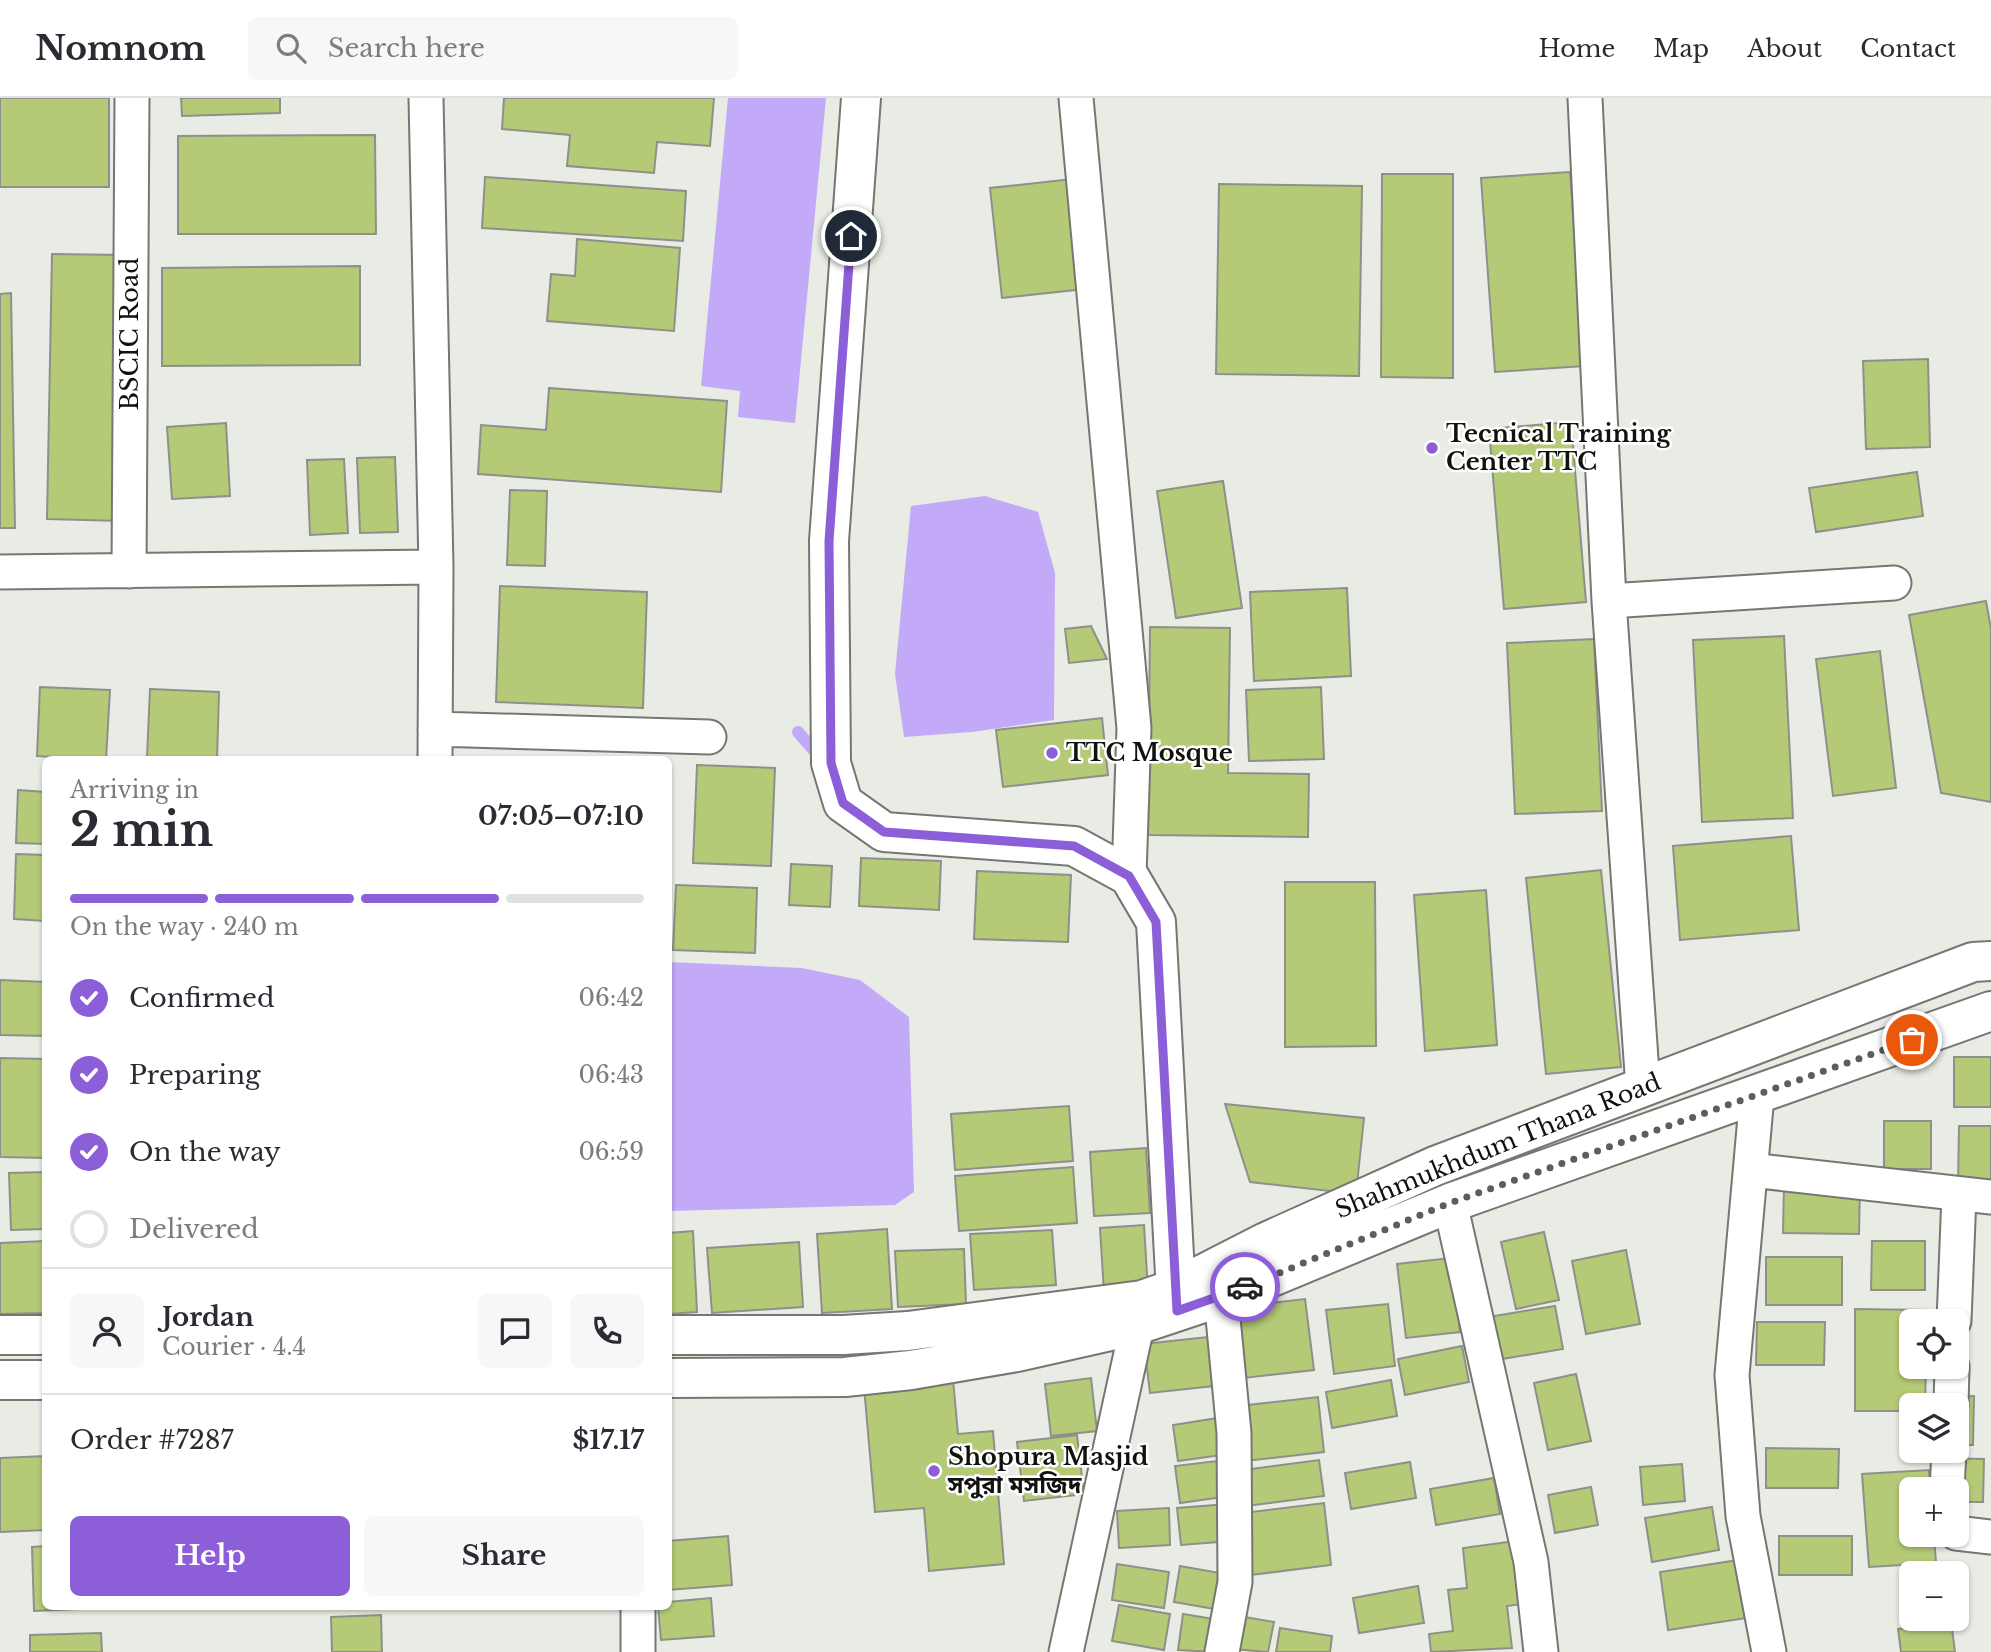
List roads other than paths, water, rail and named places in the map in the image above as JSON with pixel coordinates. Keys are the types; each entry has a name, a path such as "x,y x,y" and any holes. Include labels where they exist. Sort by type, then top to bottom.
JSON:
{"main road":[{"path":"861,98 829,541 831,763 843,803 884,832 1074,846 1129,876 1156,922 1158,1306"},
{"name":"Shahmukhdum Thana Road","path":"672,1378 845,1377 911,1370 1017,1352 1158,1306 1266,1242 1436,1166 1973,962 1991,961"},
{"name":"Shahmukhdum Thana Road","path":"672,1335 843,1335 908,1331 1158,1306 1221,1297 1450,1203 1991,1010"},
{"path":"0,1335 42,1335"},
{"path":"0,1380 42,1380"}],"street":[{"name":"BSCIC Road","path":"129,571 131,98"},
{"path":"426,98 436,567 435,744 709,737"},
{"path":"1076,98 1134,728 1129,876"},
{"path":"1585,98 1609,601 1643,1088"},
{"path":"0,572 436,567"},
{"path":"1609,601 1894,583"},
{"path":"1758,1095 1732,1375 1743,1516 1769,1652"},
{"path":"1751,1170 1975,1196 1956,1309"},
{"path":"1450,1203 1531,1562 1541,1652"},
{"path":"1221,1297 1234,1433 1235,1583 1222,1652"},
{"path":"1066,1652 1158,1306"},
{"path":"1969,1535 1991,1537"},
{"path":"638,1610 638,1652"}],"waterway":[{"path":"798,732 823,761"}],"place":[{"name":"Tecnical Training Center TTC","path":"1432,448"},
{"name":"TTC Mosque","path":"1052,753"},
{"name":"Shopura Masjid সপুরা মসজিদ","path":"934,1471"}]}
